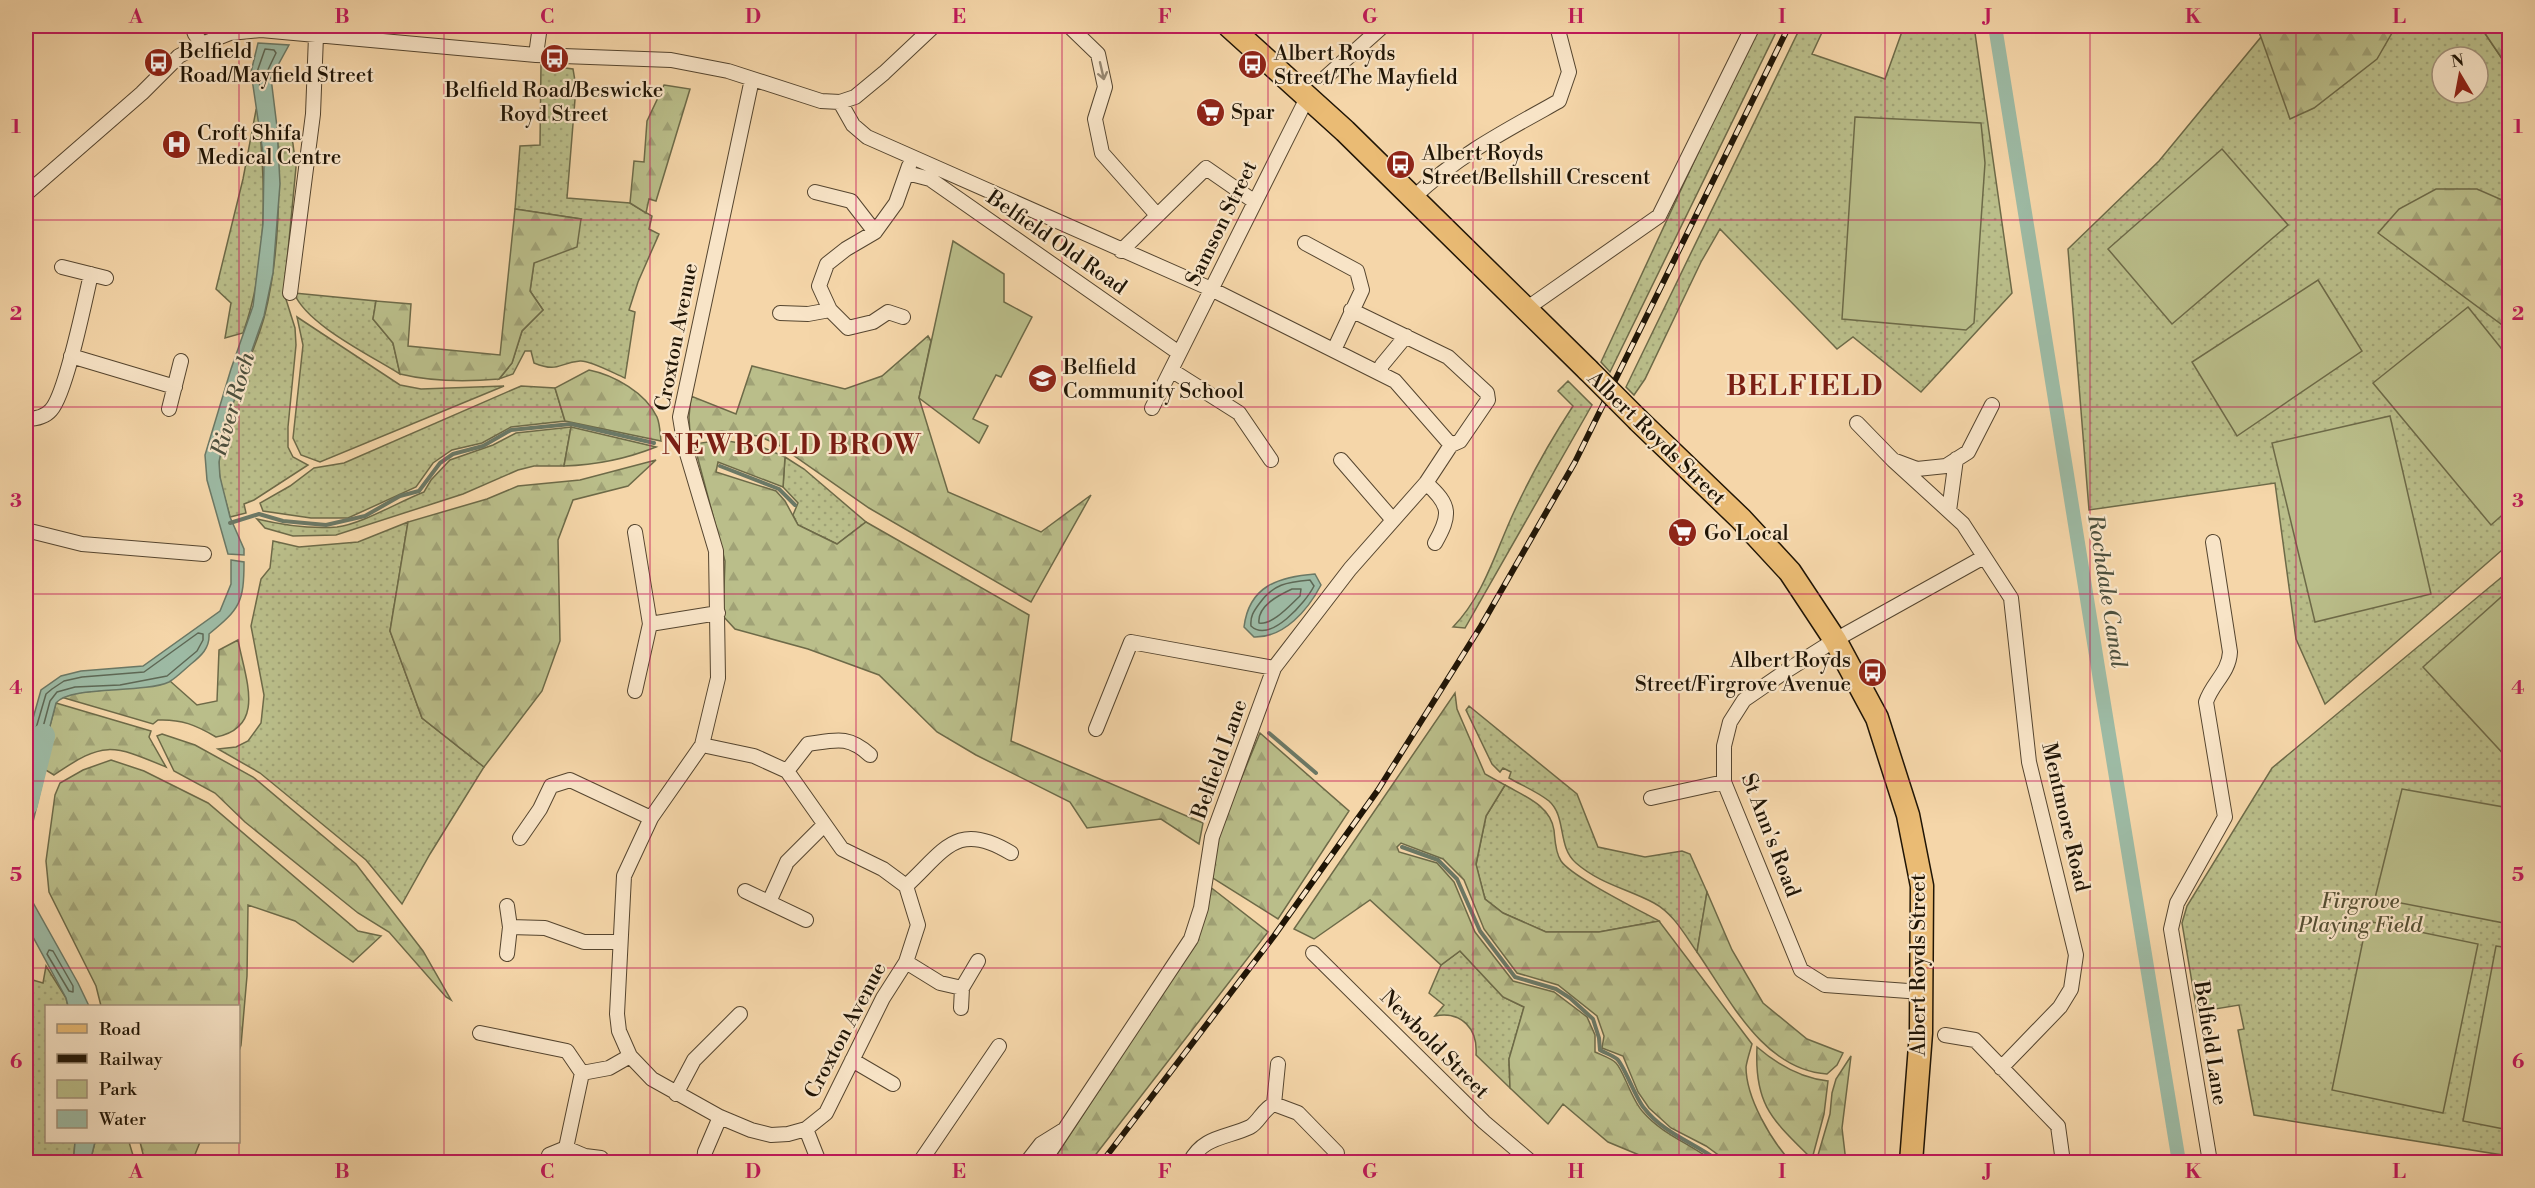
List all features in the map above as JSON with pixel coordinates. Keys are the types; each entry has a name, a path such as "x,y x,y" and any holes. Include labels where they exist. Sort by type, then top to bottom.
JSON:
{"main road":[{"name":"Albert Royds Street","path":"1229,26 1308,96 1741,519 1790,572 1835,640 1877,718 1908,815 1922,886 1922,992 1911,1162"}],"street":[{"path":"192,26 202,44"},
{"path":"536,55 540,26"},
{"path":"26,194 142,93 179,56 230,33 261,30 536,55 671,60 728,71 821,101 840,102 855,97 934,26"},
{"path":"1069,26 1098,54 1105,87 1095,119 1102,153 1157,215"},
{"path":"1326,77 1383,26"},
{"path":"1413,198 1439,173 1474,148 1559,101 1569,72 1557,26"},
{"path":"1526,309 1659,216 1753,26"},
{"path":"290,293 313,114 316,36"},
{"name":"Croxton Avenue","path":"752,79 680,417 685,447 716,551 718,678 702,745 651,818 624,876 617,1014 619,1031 630,1056 652,1079 676,1094 751,1130 771,1135 788,1134 806,1129 826,1113 883,998 906,962 918,925 906,886"},
{"name":"Samson Street","path":"1152,408 1308,96"},
{"path":"840,102 852,125 867,137 1211,289 1395,381 1451,445"},
{"path":"903,317 888,312 873,322 848,328 830,310 819,286 827,264 846,249 875,232 896,203 913,157"},
{"path":"1121,250 1206,168 1255,202"},
{"name":"Belfield Old Road","path":"907,173 930,179 1179,353"},
{"path":"815,192 851,201 875,232"},
{"path":"1305,243 1357,271 1362,290 1334,350"},
{"path":"63,267 106,278"},
{"path":"26,418 42,417 51,410 56,402 71,357 92,274"},
{"path":"780,313 808,314 830,310"},
{"path":"1351,310 1406,336 1382,365 1380,373"},
{"name":"Belfield Lane","path":"1043,1162 1191,939 1201,908 1212,837 1274,668 1350,569 1426,483 1451,445 1460,441 1488,400 1487,393 1448,357 1406,336"},
{"path":"71,357 175,387"},
{"path":"169,409 181,361"},
{"path":"1171,370 1239,412 1271,460"},
{"path":"1893,460 1917,469 1946,466 1968,452 1992,405"},
{"name":"Mentmore Road","path":"1857,423 1893,460 1963,524 2012,598 2029,762 2076,955 2071,989 2060,1007 2001,1068"},
{"path":"1949,511 1956,459"},
{"path":"1341,460 1393,520"},
{"path":"1426,483 1440,495 1447,508 1446,523 1435,543"},
{"path":"26,531 82,544 204,555"},
{"path":"635,532 650,624 635,691"},
{"name":"Belfield Lane","path":"2210,1162 2171,929 2177,903 2224,817 2206,702 2209,693 2228,668 2230,652 2213,542"},
{"name":"St Ann's Road","path":"1922,992 1825,985 1801,970 1724,782 1724,746 1730,723 1744,700 1835,640 1984,557"},
{"path":"650,624 718,613"},
{"path":"1096,729 1131,642 1274,668"},
{"path":"787,771 808,744 836,740 856,742 870,755"},
{"path":"702,745 754,756 787,771 842,849 884,869 906,886 956,840 974,838 991,841 1011,854"},
{"path":"520,838 540,809 551,786 570,780 651,818"},
{"path":"1651,798 1724,782"},
{"path":"769,902 787,862 824,825"},
{"path":"745,891 806,920"},
{"path":"507,906 510,927 507,954"},
{"path":"510,927 545,928 584,942 620,942"},
{"name":"Newbold Street","path":"1313,953 1484,1122 1531,1162"},
{"path":"961,1008 962,987 978,961"},
{"path":"906,962 940,982 962,987"},
{"path":"676,1094 694,1060 740,1014"},
{"path":"480,1033 567,1051 582,1073 566,1148"},
{"path":"1945,1035 1975,1040 2058,1126 2063,1162"},
{"path":"920,1162 999,1046"},
{"path":"582,1073 609,1068 630,1056"},
{"path":"852,1059 893,1084"},
{"path":"1274,1104 1278,1064"},
{"path":"1190,1162 1200,1148 1214,1138 1252,1126 1268,1107 1274,1104 1298,1113 1337,1153"},
{"path":"704,1162 705,1152 720,1117"},
{"path":"1028,1162 1041,1144 1066,1128"},
{"path":"806,1129 819,1162"},
{"path":"549,1155 566,1148 585,1156 602,1158"}],"green space":[{"path":"1757,26 1779,26 1610,372 1601,362"},
{"path":"1801,26 1825,26 1812,54 1885,79 1904,26 1974,26 2012,293 1921,392 1853,337 1837,349 1720,229 1701,262 1645,379 1634,395 1626,387"},
{"path":"2257,26 2480,26 2509,69 2509,544 2325,704 2296,639 2275,483 2089,510 2068,249 2159,161 2261,37"},
{"path":"2257,26 2396,26 2377,59 2314,108 2290,119"},
{"path":"2480,26 2509,26 2509,69"},
{"path":"541,65 573,69 576,87 567,198 630,203 652,216 649,229 659,234 638,282 629,310 635,312 625,378 584,361 554,367 542,366 534,363 531,351 525,351 513,374 499,379 512,363 522,331 543,310 530,291 534,263 581,219 515,209 520,146 540,145"},
{"path":"664,85 690,89 656,201 649,199 646,213 630,203 634,161 644,162 647,121"},
{"path":"256,110 263,167 261,252 251,307 243,333 225,338 231,303 216,289 243,179"},
{"path":"1855,117 1981,123 1985,163 1974,323 1966,330 1842,319"},
{"path":"277,127 291,129 296,167 284,293 295,328 296,345 288,447 293,457 308,465 244,504 246,513 230,517 220,477 221,444 231,407 260,332 270,291 278,221"},
{"path":"2222,149 2288,225 2172,324 2108,249"},
{"path":"2436,189 2477,189 2509,203 2509,330 2378,233 2399,209"},
{"path":"515,209 581,219 577,247 534,263 530,291 543,310 522,331 512,363 499,379 449,381 400,374 393,343 373,319 376,301 411,304 408,346 500,355"},
{"path":"953,241 1004,274 1004,302 1032,317 1001,377 996,375 973,419 988,426 979,443 919,398"},
{"path":"2318,280 2362,351 2237,436 2192,362"},
{"path":"294,293 376,301 373,319 393,343 400,374 325,328 301,305"},
{"path":"2468,307 2509,358 2509,509 2491,525 2373,383"},
{"path":"297,317 400,385 421,389 504,386 320,462 301,455 293,438 303,345"},
{"path":"928,336 931,341 919,398 948,492 1041,532 1091,495 1031,602 869,508 777,444 758,436 722,431 690,434 691,396 736,414 752,366 845,389 882,376"},
{"path":"589,370 619,381 645,400 657,417 661,441 565,421 555,388"},
{"path":"1568,381 1592,405 1465,628 1453,627 1464,615 1481,587 1526,486 1573,406 1558,391"},
{"path":"521,386 555,388 565,421 511,427 482,443 452,450 433,463 416,487 348,518 311,518 263,511 260,503 290,486 314,468 344,463"},
{"path":"2390,416 2431,594 2315,622 2272,443"},
{"path":"571,427 564,466 534,466 518,470 463,494 336,535 293,536 265,528 257,519 306,527 347,525 424,492 431,480 450,460 493,445 516,433"},
{"path":"571,427 656,447 611,461 564,466"},
{"path":"722,440 762,447 785,457 783,487 718,462 716,472 776,491 785,501 798,525 837,544 866,522 1029,615 1011,741 1203,823 1199,844 1161,819 1087,828 1070,802 976,755 937,732 879,675 808,649 735,629 723,616 725,561 694,444"},
{"path":"785,457 804,469 866,522 837,544 798,525 793,515 798,503 783,487"},
{"path":"656,460 628,486 573,500 558,540 560,641 542,691 484,767 422,718 390,631 408,522 487,499 518,486 580,480"},
{"path":"408,522 390,631 422,718 484,767 402,904 366,860 260,773 218,749 236,747 248,741 261,723 264,695 251,626 261,579 270,568 273,541 299,547 358,542"},
{"name":"Firgrove Playing Field","path":"2509,571 2509,1156 2254,1115 2238,1030 2244,1029 2239,1005 2197,1012 2182,923 2187,906 2272,768"},
{"path":"2509,590 2509,760 2423,667"},
{"path":"238,640 249,699 242,723 232,732 216,737 195,726 181,722 158,720 153,724 61,697 75,693 161,684 170,681 197,705 217,701 219,650"},
{"path":"1455,693 1457,709 1485,774 1505,785 1486,816 1476,864 1485,899 1503,913 1546,932 1599,932 1659,921 1752,1044 1746,1067 1750,1092 1768,1130 1791,1162 1728,1162 1706,1146 1671,1128 1649,1108 1638,1092 1623,1056 1602,1048 1604,1036 1597,1016 1558,985 1517,973 1484,929 1464,880 1443,859 1401,843 1397,847 1399,852 1437,863 1454,882 1475,932 1513,981 1554,992 1587,1017 1595,1035 1595,1052 1616,1063 1643,1112 1659,1127 1714,1162 1656,1162 1608,1142 1563,1104 1548,1124 1510,1088 1509,1059 1524,1007 1503,997 1460,951 1441,965 1370,900 1314,939 1294,929"},
{"path":"56,703 151,731 149,737 166,767 120,750 108,750 97,751 85,756 54,775 39,766"},
{"path":"1469,706 1577,794 1598,847 1645,857 1682,851 1690,854 1707,892 1697,952 1678,925 1661,907 1614,886 1576,863 1566,849 1555,808 1549,801 1509,778 1511,772 1503,768 1500,772 1492,764 1466,710"},
{"path":"1260,733 1349,811 1278,919 1211,877 1217,837"},
{"path":"162,734 195,745 253,777 356,864 423,951 451,1000 389,932 358,913 245,822 215,793 174,771 157,736"},
{"path":"111,760 144,771 208,803 358,931 381,936 353,962 295,921 248,905 247,976 240,1048 240,1005 101,1005 96,986 49,892 46,861 55,795 60,783 83,770"},
{"path":"1505,785 1528,797 1547,814 1552,821 1558,854 1568,868 1578,876 1659,921 1599,932 1546,932 1503,913 1485,899 1476,865 1486,816"},
{"path":"2402,789 2509,808 2509,924 2375,898"},
{"path":"1209,886 1268,932 1090,1162 1052,1162 1182,963"},
{"path":"1707,892 1732,950 1763,1003 1807,1039 1843,1053 1837,1065 1827,1074 1804,1069 1784,1060 1766,1046 1735,1010 1697,952"},
{"path":"2367,921 2478,944 2443,1113 2332,1090"},
{"path":"2496,946 2509,948 2509,1130 2463,1121"},
{"path":"1460,951 1503,997 1524,1007 1509,1059 1510,1088 1476,1055 1474,1037 1466,1024 1453,1016 1435,1016 1444,1005 1429,993 1441,965"},
{"path":"46,966 66,998 68,1005 45,1005 45,1143 75,1143 74,1154 69,1162 26,1162 26,978 43,983"},
{"path":"1757,1047 1790,1070 1828,1081 1824,1114 1812,1159 1777,1122 1763,1098 1757,1067"},
{"path":"1851,1056 1842,1128 1846,1162 1816,1162 1830,1114 1836,1079"},
{"path":"95,1143 129,1143 135,1162 90,1162"},
{"path":"140,1143 200,1143 192,1162 145,1162"}],"water":[{"path":"258,43 289,45 271,78 277,127 280,184 273,273 264,316 227,421 219,462 220,477 230,517 244,549 244,555 228,554 207,480 205,455 253,306 263,224 264,160 251,72"},
{"path":"231,560 244,562 241,596 234,611 209,634 206,648 198,658 172,680 157,686 64,697 56,703 39,769 26,762 26,743 41,690 61,676 81,671 143,666 220,611 231,584"},
{"path":"1315,574 1321,585 1302,613 1285,628 1265,636 1254,637 1244,627 1252,602 1268,586 1289,578"},
{"path":"26,771 43,780 26,851"},
{"path":"26,890 89,1005 68,1005 26,924"},
{"path":"75,1143 95,1143 90,1162 69,1162 74,1154"}],"waterway":[{"name":"Rochdale Canal","path":"1995,26 2179,1162"},
{"path":"230,523 259,514 283,521 326,525 365,516 400,496 419,491 440,463 453,454 483,446 511,430 571,424 654,443"},
{"path":"720,466 779,489 795,505"},
{"path":"1269,733 1316,773"},
{"name":"River Roch","path":"26,804 43,736"},
{"path":"1402,847 1438,860 1457,879 1480,931 1515,977 1556,989 1570,998 1593,1019 1600,1050 1620,1062 1641,1103 1652,1117 1670,1132 1720,1162"}],"railway":[{"path":"1102,1162 1274,936 1378,790 1481,626 1575,462 1789,26"}],"place":[{"name":"Belfield Road/Beswicke Royd Street","path":"554,59"},
{"name":"Belfield Road/Mayfield Street","path":"158,63"},
{"name":"Albert Royds Street/The Mayfield","path":"1253,65"},
{"name":"Spar","path":"1210,112"},
{"name":"Croft Shifa Medical Centre","path":"176,145"},
{"name":"Albert Royds Street/Bellshill Crescent","path":"1401,165"},
{"name":"Belfield Community School","path":"1042,379"},
{"name":"Go Local","path":"1683,533"},
{"name":"Albert Royds Street/Firgrove Avenue","path":"1872,672"}],"district":[{"name":"BELFIELD","path":"1805,386"},
{"name":"NEWBOLD BROW","path":"792,445"}]}
